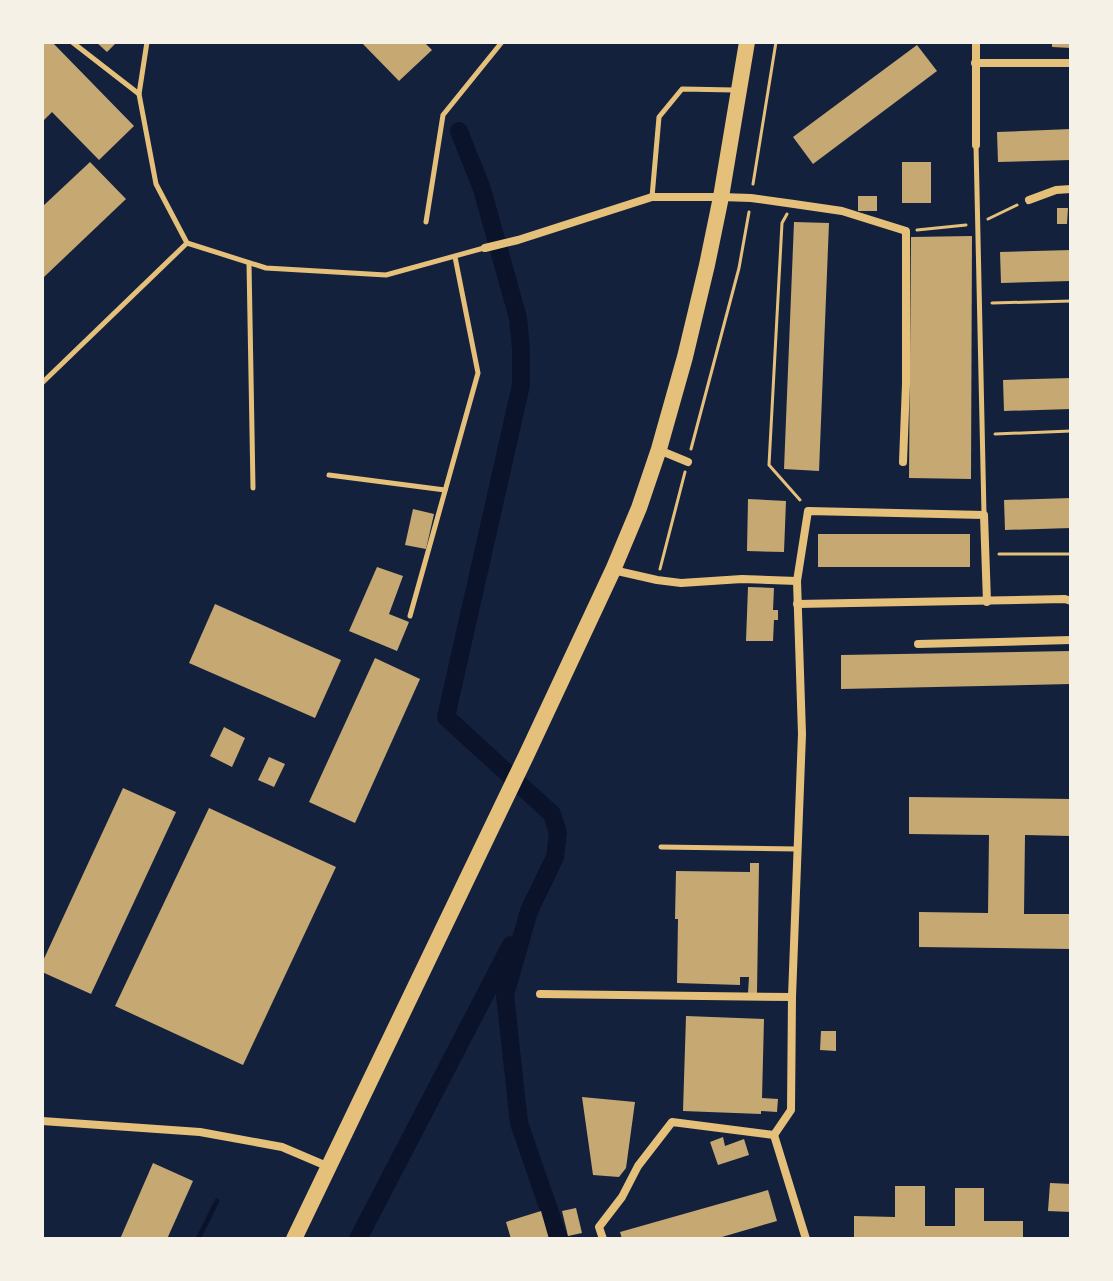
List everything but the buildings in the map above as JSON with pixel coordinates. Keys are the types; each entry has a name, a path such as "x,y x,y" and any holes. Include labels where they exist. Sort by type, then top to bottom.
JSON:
{"main road":[{"path":"294,1239 526,756 639,508 685,357 721,197 747,42"}],"street":[{"path":"976,42 976,145"},
{"path":"975,63 1071,63"},
{"path":"1029,200 1056,190 1071,189"},
{"path":"485,248 652,197 751,198 842,211 906,231 903,462"},
{"path":"659,449 688,462"},
{"path":"774,1135 791,1110 802,734 797,581 808,511 984,515 987,602"},
{"path":"613,570 681,583 742,579 797,581"},
{"path":"797,604 1071,601"},
{"path":"918,644 1071,640"},
{"path":"540,994 792,997"},
{"path":"42,1121 200,1132 282,1147 329,1167"},
{"path":"603,1239 599,1227 622,1197 638,1166 672,1122 774,1135"},
{"path":"774,1135 806,1239"}],"lane":[{"path":"72,42 139,94"},
{"path":"147,42 139,94 156,184 187,243 266,268 386,275 485,248"},
{"path":"426,222 443,115 502,42"},
{"path":"652,197 659,117 682,89 739,90"},
{"path":"976,145 984,515"},
{"path":"42,383 187,243"},
{"path":"410,616 478,373 455,257"},
{"path":"249,263 253,488"},
{"path":"329,475 445,490"},
{"path":"661,847 798,849"}],"path":[{"path":"657,580 739,268 776,42"},
{"path":"782,223 769,465 808,511"},
{"path":"980,304 1071,301"},
{"path":"982,435 1071,431"},
{"path":"985,554 1071,554"}],"waterway":[{"path":"459,131 482,189 518,318 521,385 446,717 552,814 558,833 555,857 529,911 505,995 519,1123 559,1239"},
{"path":"358,1239 511,945"},
{"path":"198,1239 217,1201"}]}
